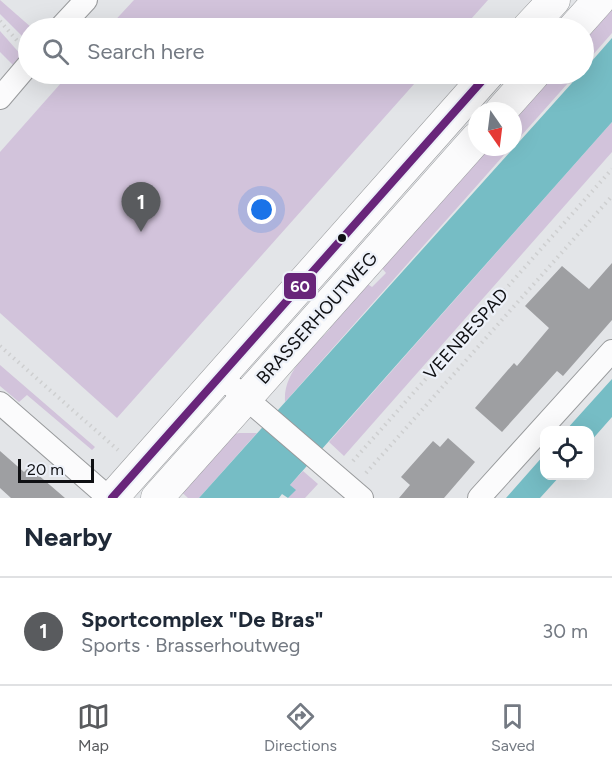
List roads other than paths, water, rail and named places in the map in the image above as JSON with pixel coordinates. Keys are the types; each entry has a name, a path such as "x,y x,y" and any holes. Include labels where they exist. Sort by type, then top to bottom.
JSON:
{"main road":[{"path":"537,18 554,0"},
{"path":"583,18 599,0"},
{"name":"BRASSERHOUTWEG","path":"111,498 479,84"},
{"path":"509,102 525,84"},
{"name":"BRASSERHOUTWEG","path":"158,498 255,406 468,149"}],"street":[{"path":"69,18 86,0"},
{"path":"0,98 18,67"},
{"path":"479,498 612,351"},
{"path":"220,376 344,482"},
{"path":"0,403 111,498"}],"water":[{"path":"612,38 612,122 290,485 296,490 288,498 282,494 279,498 199,498 506,156 522,156 522,139 571,84 594,84 594,59"},
{"path":"612,379 612,417 594,437 594,426 570,426"},
{"path":"540,460 540,480 556,480 540,498 506,498"}],"place":[{"name":"Sportcomplex \"De Bras\"","path":"141,232"}]}
